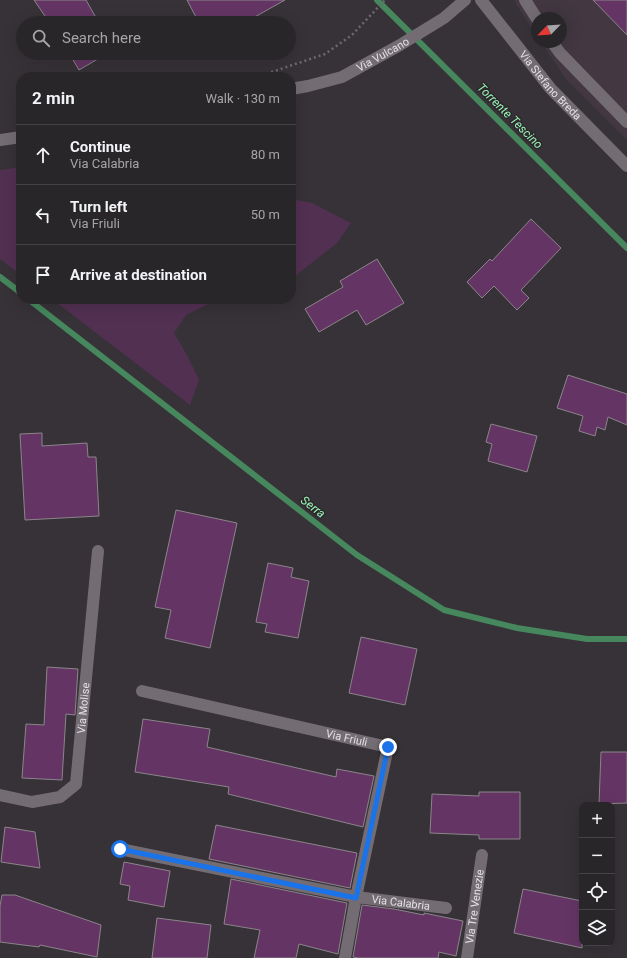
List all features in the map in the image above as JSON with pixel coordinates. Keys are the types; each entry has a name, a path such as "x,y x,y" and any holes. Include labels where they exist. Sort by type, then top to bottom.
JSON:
{"street":[{"name":"Via Vulcano","path":"296,88 342,77 400,46 444,18 465,0"},
{"name":"Via Stefano Breda","path":"481,0 551,89 627,166"},
{"path":"525,0 533,12"},
{"path":"556,48 627,122"},
{"path":"0,140 16,138"},
{"name":"Via Molise","path":"0,795 32,802 60,797 76,784 98,551"},
{"name":"Via Friuli","path":"142,691 388,747 356,898 345,958"},
{"name":"Via Calabria","path":"120,849 356,898 446,908"},
{"name":"Via Tre Venezie","path":"467,958 482,854"}],"path":[{"path":"272,72 325,54 352,35 385,0"}],"shaded area":[{"path":"514,0 627,0 627,140 566,79 545,48 567,48 567,12 531,12 531,27"},
{"path":"16,168 16,271 0,259 0,170"},
{"path":"296,200 312,203 351,223 337,243 296,275"},
{"path":"59,304 208,304 186,315 174,333 199,380 190,405"}],"building":[{"path":"34,0 86,0 95,16 45,16"},
{"path":"187,0 285,0 256,16 195,16"},
{"path":"593,0 627,0 627,35"},
{"path":"73,60 96,60 79,70"},
{"path":"531,219 561,248 521,290 529,298 517,310 494,286 482,298 467,282 490,259 492,261"},
{"path":"377,259 404,303 366,325 357,310 319,332 305,309 343,287 340,281"},
{"path":"568,375 627,394 627,425 608,417 605,430 597,427 595,436 579,431 583,416 557,408"},
{"path":"491,424 537,436 527,472 488,461 492,444 486,442"},
{"path":"42,433 42,446 87,443 88,457 96,457 99,516 25,520 20,434"},
{"path":"176,510 237,523 210,648 165,638 171,610 155,607"},
{"path":"268,563 293,568 291,577 309,581 298,638 265,632 267,624 256,622"},
{"path":"361,637 417,649 405,705 349,693"},
{"path":"47,667 78,669 75,715 66,714 62,780 22,778 26,724 44,725"},
{"path":"143,719 210,729 207,747 336,777 337,769 374,776 363,827 228,794 229,787 135,772"},
{"path":"601,752 627,752 627,803 599,802"},
{"path":"479,792 520,792 520,839 479,839 479,835 430,833 432,794 479,796"},
{"path":"216,825 357,853 350,888 209,859"},
{"path":"5,827 35,832 40,868 1,862"},
{"path":"124,862 170,871 164,907 128,900 130,886 120,884"},
{"path":"231,879 347,903 338,954 299,944 296,958 254,958 260,930 224,924"},
{"path":"523,889 579,900 579,946 582,946 582,948 514,933"},
{"path":"2,895 15,895 101,925 97,957 40,945 39,947 0,942 0,906"},
{"path":"362,905 424,915 424,913 463,921 456,956 439,952 438,958 353,957"},
{"path":"157,918 211,925 207,958 152,958"}],"waterway":[{"name":"Torrente Tescino","path":"377,0 627,248"},
{"name":"Serra","path":"0,277 16,289"},
{"name":"Serra","path":"34,304 357,555 444,610 517,628 587,639 627,639"}],"route":[{"path":"120,849 356,898 388,747"}]}
